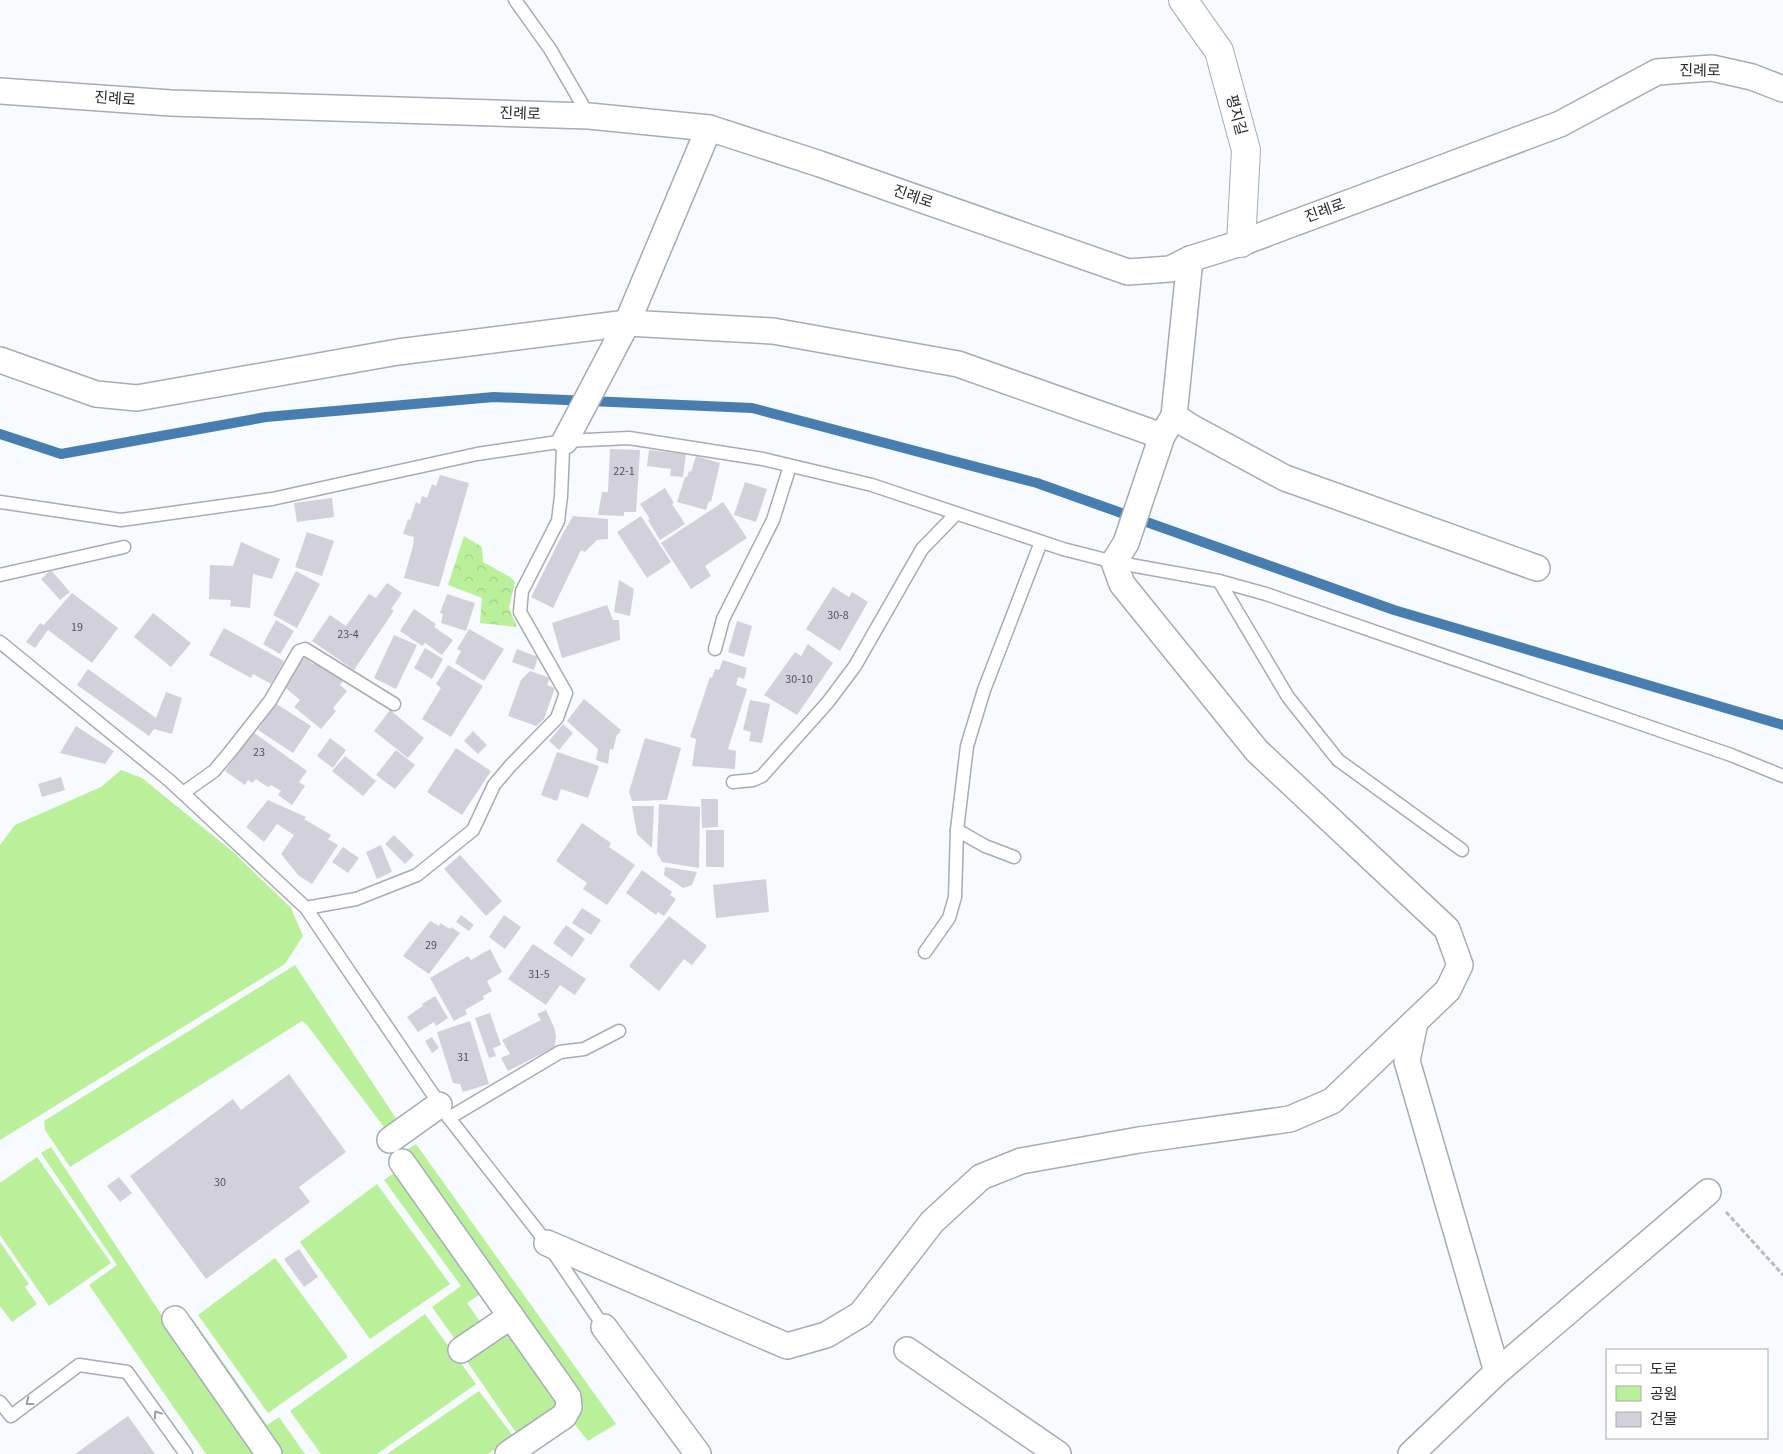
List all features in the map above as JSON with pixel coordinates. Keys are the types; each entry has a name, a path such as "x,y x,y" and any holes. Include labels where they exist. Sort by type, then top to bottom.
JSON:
{"street":[{"name":"평지길","path":"1183,0 1219,51 1246,150 1241,242"},
{"name":"진례로","path":"0,91 171,103 589,116 709,128 820,164 1128,272 1170,269 1190,259 1241,242 1560,124 1657,72 1712,68 1752,77 1783,89"},
{"path":"570,431 627,324 709,128"},
{"path":"547,1243 787,1346 826,1335 861,1314 932,1222 981,1177 1021,1161 1139,1140 1290,1119 1332,1101 1448,990 1460,965 1447,928 1257,751 1122,584 1120,553 1168,426 1190,259"},
{"path":"0,360 96,394 137,398 398,352 627,324 773,331 958,364 1168,426 1189,426 1285,478 1537,568"},
{"path":"1415,1022 1407,1061 1497,1372"},
{"path":"444,1111 396,1151 568,1397 569,1407 564,1416 508,1454"},
{"path":"1411,1454 1497,1372 1708,1192"},
{"path":"461,1350 510,1316"},
{"path":"175,1319 269,1454"},
{"path":"604,1327 698,1454"},
{"path":"907,1350 1058,1454"}],"lane":[{"path":"515,0 550,50 589,116"},
{"path":"306,908 356,899 417,875 473,830 494,785 557,718 566,693 520,612 522,591 558,521 561,496 562,449 570,431"},
{"path":"0,502 122,520 272,499 477,454 570,431 628,438 763,460 872,485 1041,542 1120,553 1266,594 1730,755 1783,776"},
{"path":"715,649 723,619 773,520 790,466"},
{"path":"733,782 753,780 762,776 828,702 855,666 922,550 956,514"},
{"path":"925,952 949,918 955,897 957,830 967,746 984,690 1041,542"},
{"path":"0,576 124,547"},
{"path":"1219,581 1288,697 1338,760 1462,850"},
{"path":"0,642 183,793 306,908 444,1111 547,1243 604,1327"},
{"path":"183,793 214,771 230,752 270,701 299,651 305,649 394,704"},
{"path":"957,830 985,846 1014,857"},
{"path":"444,1111 560,1052 584,1049 619,1030"},
{"path":"0,1402 11,1416 80,1365 127,1372 186,1454"}],"path":[{"path":"1708,1192 1783,1276"}],"green space":[{"path":"464,536 482,547 483,562 510,577 515,582 509,608 517,627 480,623 482,598 448,585"},
{"path":"121,770 142,778 232,851 291,908 303,936 285,964 0,1140 0,845 15,825 101,787"},
{"path":"295,965 399,1123 387,1131 307,1025 302,1021 70,1167 45,1130 44,1121"},
{"path":"416,1144 616,1424 588,1441 572,1421 403,1152"},
{"path":"51,1147 253,1454 206,1454 89,1285 117,1265 41,1153"},
{"path":"37,1157 111,1263 49,1306 0,1235 0,1183"},
{"path":"398,1170 485,1291 467,1303 484,1327 459,1345 432,1307 461,1286 384,1180"},
{"path":"377,1184 450,1284 370,1339 300,1242"},
{"path":"0,1242 29,1284 25,1287 37,1304 12,1322 0,1306"},
{"path":"275,1258 348,1357 268,1413 198,1315"},
{"path":"425,1314 476,1384 377,1454 321,1454 290,1411"},
{"path":"192,1318 267,1425 279,1417 305,1454 281,1454 188,1321"},
{"path":"510,1325 559,1396 558,1410 519,1437 464,1357"},
{"path":"479,1391 514,1437 488,1454 387,1454"}],"building":[{"path":"610,449 640,450 636,512 624,512 624,516 598,515 602,492 608,492"},
{"path":"649,450 686,454 683,477 670,476 671,469 647,466"},
{"path":"696,456 720,463 711,502 709,501 706,510 677,502 685,477 687,477 689,471 691,472"},
{"path":"440,475 469,483 439,587 404,578 414,537 403,534 416,502 420,504 422,496 427,498 432,484 436,486"},
{"path":"745,482 767,489 756,522 734,515"},
{"path":"665,488 674,503 672,504 685,524 660,540 640,504"},
{"path":"332,498 334,517 297,522 294,503"},
{"path":"723,502 747,538 705,566 711,576 691,589 661,543"},
{"path":"573,516 608,519 608,539 597,540 585,552 581,550 553,608 531,597"},
{"path":"641,516 671,562 647,578 617,532"},
{"path":"307,532 334,541 322,576 295,567"},
{"path":"241,542 280,559 272,579 253,574 250,608 230,606 231,600 209,599 210,565 233,566"},
{"path":"51,570 70,592 60,600 41,579"},
{"path":"296,571 320,584 297,628 273,615"},
{"path":"619,580 634,589 630,616 614,612"},
{"path":"387,583 402,593 391,609 394,610 391,615 354,670 312,641 330,615 346,626 369,594 376,598"},
{"path":"833,587 849,597 852,592 868,602 840,651 806,629"},
{"path":"72,593 118,628 92,663 48,630 35,648 26,642 40,623 44,625"},
{"path":"447,594 475,603 466,631 441,623 443,614 440,613"},
{"path":"607,605 613,620 619,620 620,640 562,658 552,623"},
{"path":"414,609 436,624 434,627 453,640 442,655 425,643 422,646 400,631"},
{"path":"153,613 191,643 171,667 134,637"},
{"path":"276,620 294,631 280,654 263,644"},
{"path":"737,621 752,626 744,657 728,652"},
{"path":"224,628 284,661 271,684 253,674 251,678 209,655"},
{"path":"469,629 504,649 484,681 455,663 461,651 457,649"},
{"path":"394,635 417,645 396,689 374,678"},
{"path":"808,644 833,663 797,715 764,695 795,652 801,656"},
{"path":"425,648 443,659 432,679 414,668"},
{"path":"517,649 538,657 534,670 512,662"},
{"path":"304,657 313,664 316,660 343,681 340,685 347,691 333,708 336,711 321,729 294,707 300,700 282,685"},
{"path":"723,660 747,668 744,679 738,677 736,685 747,689 728,749 736,751 735,769 692,766 696,739 690,737 710,677 712,678 715,669 719,670"},
{"path":"448,665 483,686 451,737 422,719 441,688 436,684"},
{"path":"88,669 156,718 166,692 182,698 172,734 154,729 149,736 77,685"},
{"path":"530,671 550,678 547,685 555,688 544,719 536,726 508,716 521,680"},
{"path":"584,699 621,730 617,734 613,750 610,749 608,764 596,760 598,749 567,721"},
{"path":"750,700 770,704 762,743 749,741 751,732 743,730"},
{"path":"275,703 311,726 293,753 258,730"},
{"path":"390,710 424,738 408,758 374,731"},
{"path":"563,724 573,733 559,750 549,741"},
{"path":"76,726 114,751 105,764 60,753"},
{"path":"473,731 487,745 478,754 464,741"},
{"path":"253,732 307,771 299,782 305,786 292,805 278,795 281,791 271,785 268,787 256,779 252,783 248,780 245,785 225,771"},
{"path":"330,738 346,750 333,768 317,756"},
{"path":"645,738 681,748 667,800 632,801 629,792"},
{"path":"456,748 491,771 462,815 427,792"},
{"path":"396,750 415,765 395,789 376,775"},
{"path":"557,752 599,766 588,798 561,789 557,801 541,795"},
{"path":"345,756 376,781 363,796 332,771"},
{"path":"61,777 65,790 42,797 38,784"},
{"path":"701,799 718,799 718,827 702,828"},
{"path":"268,800 306,817 304,819 331,835 328,839 338,845 312,884 299,876 281,854 294,835 277,824 264,842 246,827"},
{"path":"659,804 700,807 699,868 662,862 657,853"},
{"path":"632,806 654,806 652,848 637,834"},
{"path":"582,823 611,843 609,847 635,865 607,905 583,889 587,883 556,861"},
{"path":"706,830 724,830 724,867 706,867"},
{"path":"394,835 414,855 405,864 385,844"},
{"path":"381,845 392,872 377,879 366,852"},
{"path":"343,847 359,858 348,873 332,862"},
{"path":"460,855 502,901 486,916 444,869"},
{"path":"665,867 697,872 692,885 683,888 664,875"},
{"path":"642,870 672,892 670,895 676,899 664,916 658,912 656,915 626,893"},
{"path":"766,879 769,912 716,918 713,885"},
{"path":"582,908 601,920 591,935 572,923"},
{"path":"461,915 474,925 469,931 456,922"},
{"path":"504,915 521,927 505,949 489,937"},
{"path":"669,916 707,946 692,965 684,959 659,991 629,966"},
{"path":"430,921 439,926 440,923 450,929 451,927 460,933 429,974 403,956"},
{"path":"566,925 585,939 572,957 553,943"},
{"path":"533,944 586,979 575,995 560,985 546,1005 508,979"},
{"path":"490,949 502,972 487,981 492,991 483,996 484,999 465,1010 467,1014 454,1021 430,978 468,956 471,960"},
{"path":"435,996 448,1018 436,1026 434,1022 418,1032 407,1017"},
{"path":"546,1010 554,1027 556,1036 555,1047 508,1071 501,1058 510,1054 502,1040 541,1020 537,1014"},
{"path":"490,1013 501,1045 493,1048 496,1056 489,1058 475,1018"},
{"path":"470,1021 489,1084 463,1092 460,1084 453,1083 437,1032"},
{"path":"432,1037 439,1048 432,1053 425,1041"},
{"path":"289,1074 346,1152 299,1187 310,1202 206,1279 130,1176 233,1099 241,1110"},
{"path":"119,1177 132,1193 120,1202 107,1186"},
{"path":"299,1249 318,1277 304,1287 284,1259"},
{"path":"128,1416 155,1454 75,1454"}],"waterway":[{"path":"0,434 61,454 266,417 494,397 752,408 1037,483 1394,610 1783,725"}]}
